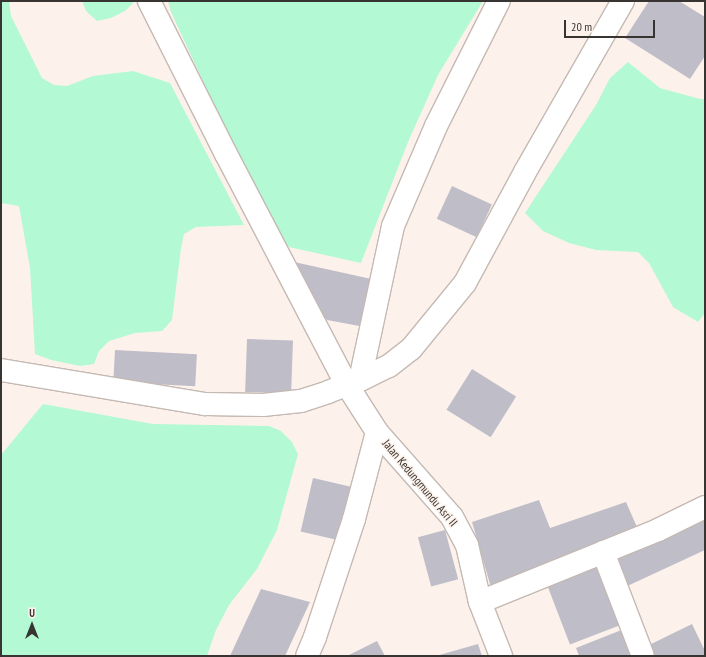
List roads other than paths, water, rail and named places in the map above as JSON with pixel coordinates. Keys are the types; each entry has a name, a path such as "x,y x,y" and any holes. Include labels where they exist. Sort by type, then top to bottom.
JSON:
{"street":[{"name":"Jalan Kedungmundu Asri II","path":"149,1 226,154 354,383 377,432 452,517 467,545 480,602 501,656"},
{"path":"354,383 393,226 436,126 498,1"},
{"path":"1,370 205,404 263,405 301,401 354,383 403,357 465,283 525,172 623,1"},
{"path":"315,650 354,519 377,432"},
{"path":"480,602 658,530 705,507"},
{"path":"603,552 642,656"}]}
